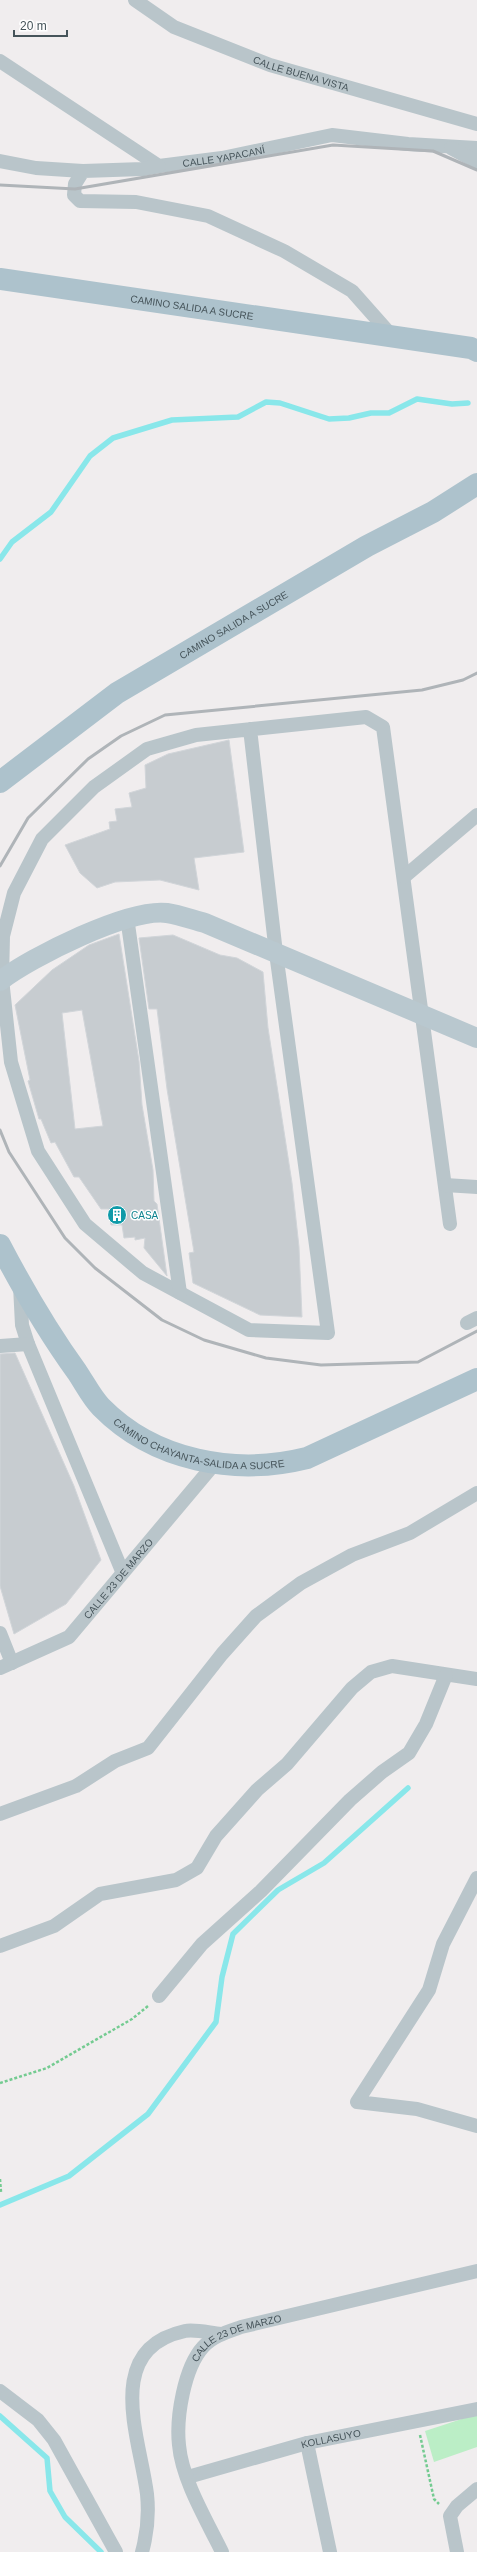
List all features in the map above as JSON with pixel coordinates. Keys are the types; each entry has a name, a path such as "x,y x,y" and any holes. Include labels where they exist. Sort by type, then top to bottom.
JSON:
{"main road":[{"name":"CAMINO SALIDA A SUCRE","path":"0,279 391,335 471,348 477,352"},
{"name":"CAMINO SALIDA A SUCRE","path":"0,782 117,693 367,546 433,512 477,484"},
{"path":"1,980 52,950 128,917 166,913 205,923 477,1038"},
{"name":"CAMINO CHAYANTA-SALIDA A SUCRE","path":"0,1245 51,1335 101,1407 138,1437 186,1458 250,1466 278,1465 307,1458 477,1379"}],"street":[{"name":"CALLE BUENA VISTA","path":"135,0 174,27 270,65 477,124"},
{"path":"0,62 159,166"},
{"name":"CALLE YAPACANÍ","path":"0,161 36,168 83,171 143,169 222,158 332,135 408,144 446,145 477,148"},
{"path":"446,145 477,162"},
{"path":"83,171 75,184 74,195 80,201 136,202 208,216 284,251 352,291 391,335"},
{"path":"250,729 276,953 328,1332 250,1330 143,1273 85,1224 38,1152 11,1062 1,980 3,936 14,893 42,839 94,787 147,749 196,734 366,717 383,727 450,1224"},
{"path":"404,877 477,815"},
{"path":"128,917 180,1293"},
{"path":"445,1185 477,1187"},
{"path":"20,1282 22,1325 28,1344 122,1572"},
{"path":"0,1346 28,1344"},
{"name":"CALLE 23 DE MARZO","path":"6,1666 69,1637 122,1572 216,1462"},
{"path":"0,1814 76,1786 115,1761 148,1748 222,1654 256,1616 301,1583 346,1558 410,1533 477,1493"},
{"path":"0,1633 6,1666"},
{"path":"0,1946 54,1926 100,1894 176,1880 197,1868 216,1836 257,1790 287,1764 352,1688 371,1672 392,1666 477,1679"},
{"path":"159,1996 202,1944 261,1891 350,1800 382,1772 409,1753 426,1724 446,1675"},
{"path":"477,1878 443,1944 429,1990 357,2102 417,2109 477,2126"},
{"name":"CALLE 23 DE MARZO","path":"222,2552 188,2478 179,2446 180,2403 188,2376 203,2347 221,2334 241,2327 477,2271"},
{"path":"142,2552 146,2536 147,2496 131,2387 139,2359 161,2340 186,2330 221,2334"},
{"path":"0,2391 38,2420 54,2440 116,2552"},
{"name":"KOLLASUYO","path":"188,2478 307,2443 477,2409"},
{"path":"307,2443 330,2552"},
{"path":"457,2552 450,2516 457,2506 477,2489"}],"path":[{"path":"0,2083 47,2068 132,2019 159,1996"},
{"path":"0,2179 1,2192"},
{"path":"417,2421 434,2499 450,2516"}],"green space":[{"path":"477,2414 477,2447 434,2462 425,2431"}],"building":[{"path":"229,740 244,852 194,858 199,890 160,880 115,882 97,888 80,873 65,845 110,829 109,822 117,821 115,809 132,807 129,793 146,788 145,765 168,754"},
{"path":"119,934 139,1061 142,1105 153,1170 154,1201 157,1204 167,1276 144,1248 145,1238 135,1240 135,1237 124,1238 122,1225 111,1225 109,1209 101,1209 79,1177 74,1177 55,1142 51,1143 41,1119 39,1119 28,1081 30,1080 15,1005 52,970 89,945","holes":["82,1010 103,1126 75,1129 62,1013"]},
{"path":"173,935 220,955 237,958 263,972 268,1028 292,1183 299,1247 302,1317 260,1315 193,1283 189,1253 194,1252 167,1089 157,1009 149,1009 139,938"},
{"path":"15,1353 74,1486 101,1560 66,1604 14,1634 0,1586 0,1354"}],"waterway":[{"path":"0,559 12,542 51,512 90,456 113,438 172,420 238,417 266,402 280,403 329,419 349,418 371,413 389,413 417,399 452,404 468,403"},
{"path":"0,2205 69,2176 148,2114 216,2022 222,1977 233,1934 278,1890 324,1863 408,1788"},
{"path":"0,2416 47,2458 50,2491 65,2517 101,2552"}],"railway":[{"path":"0,185 75,189 333,145 433,151 477,170"},
{"path":"0,866 28,818 88,759 121,736 165,715 422,690 463,680 477,673"},
{"path":"0,1130 9,1152 65,1238 95,1268 162,1320 204,1340 266,1358 321,1365 418,1362 477,1331"}],"place":[{"name":"CASA","path":"117,1215"}]}
